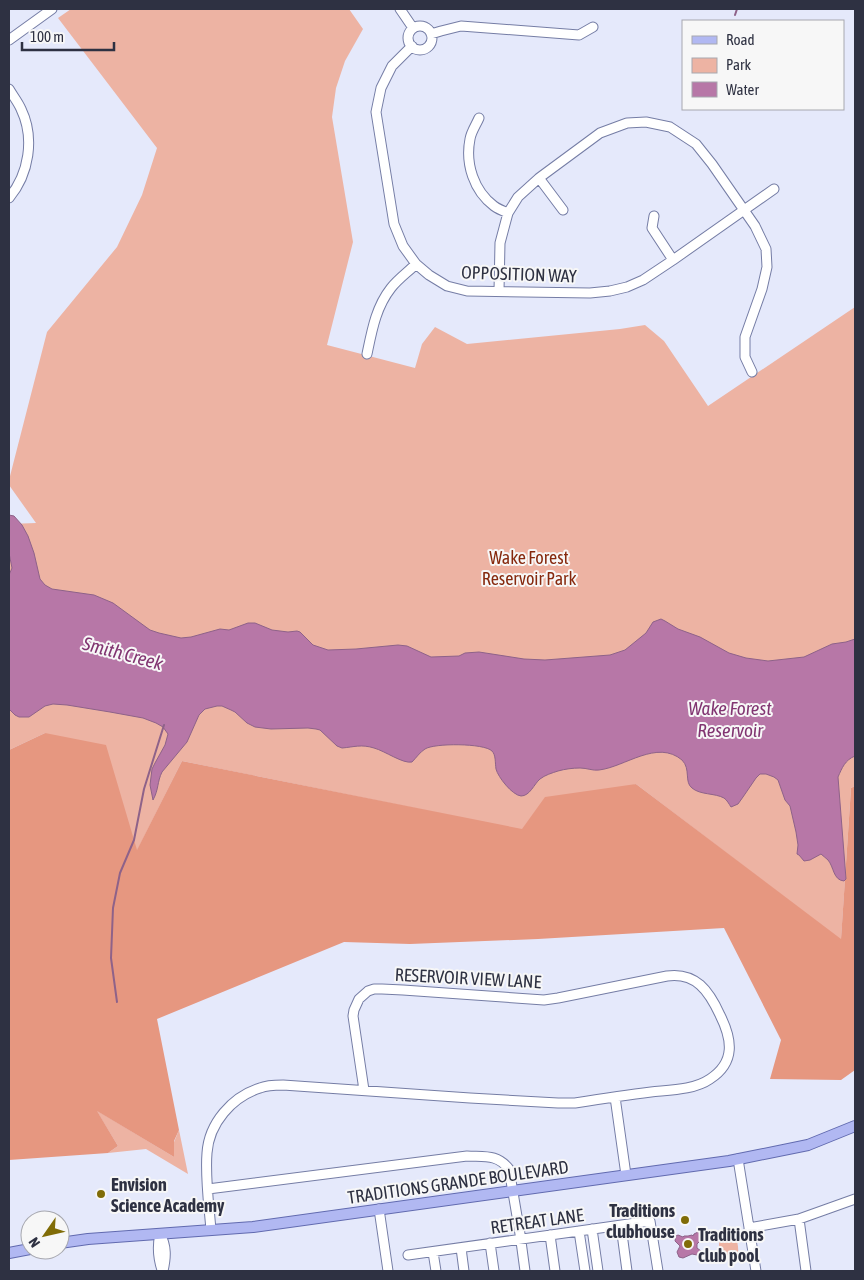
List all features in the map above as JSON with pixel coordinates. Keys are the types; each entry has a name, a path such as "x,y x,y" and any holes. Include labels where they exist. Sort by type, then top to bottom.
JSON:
{"main road":[{"name":"TRADITIONS GRANDE BOULEVARD","path":"70,1241 253,1227 738,1159 808,1145 855,1126"}],"street":[{"path":"9,40 52,9"},
{"path":"400,9 413,28"},
{"path":"431,34 461,26 579,35 593,27"},
{"path":"424,27 431,34 431,43 426,48 418,50 409,44 408,37 413,28 424,27"},
{"name":"OPPOSITION WAY","path":"412,46 392,66 381,88 376,112 394,224 403,246 416,264 447,286 467,291 590,293 627,287 643,280 774,190"},
{"path":"9,89 21,108 26,121 28,135 27,162 22,179 9,198"},
{"path":"479,118 470,138 468,152 471,171 475,182 485,197 495,207 508,213"},
{"path":"499,292 500,243 508,213 518,197 539,178 600,133 627,123 646,122 670,127 696,144 712,164 745,210 762,238 766,249 767,267 762,289 745,337 745,357 752,372"},
{"path":"539,178 563,210"},
{"path":"654,216 652,228 673,260"},
{"path":"367,354 373,323 380,304 391,288 416,264"},
{"name":"RESERVOIR VIEW LANE","path":"211,1230 206,1157 208,1144 217,1121 223,1114 238,1099 255,1090 283,1085 565,1103 701,1084 712,1079 721,1069 730,1048 728,1034 709,993 692,979 673,975 544,1000 403,990 374,990 364,994 359,999 354,1010 354,1026 364,1090"},
{"path":"615,1097 626,1175"},
{"path":"208,1189 467,1156 494,1157 504,1162 509,1169 514,1191 525,1271"},
{"path":"738,1159 756,1271"},
{"path":"749,1228 799,1219 855,1199"},
{"path":"379,1209 388,1271"},
{"path":"799,1219 806,1271"},
{"name":"RETREAT LANE","path":"408,1255 650,1221 658,1271"},
{"path":"621,1226 626,1271"},
{"path":"592,1230 598,1271"},
{"path":"580,1231 585,1271"},
{"path":"160,1234 158,1243 159,1260 163,1271"},
{"path":"550,1236 555,1271"},
{"path":"490,1243 494,1271"},
{"path":"461,1248 464,1271"},
{"path":"433,1252 436,1271"}],"green space":[{"name":"Wake Forest Reservoir Park","path":"71,9 349,9 363,29 345,61 336,88 332,117 353,242 327,345 415,368 422,344 435,327 467,344 645,325 664,341 708,406 855,307 855,786 851,788 841,940 636,784 522,830 182,761 137,851 45,733 9,750 9,524 36,523 9,485 9,480 47,332 117,247 142,195 157,148 58,18"},
{"path":"96,1110 174,1157 174,1142 179,1130 188,1174 146,1149 108,1153 118,1146"},
{"path":"725,1233 729,1233 736,1239 738,1253 724,1256 722,1249 719,1247 719,1242 720,1237"}],"shaded area":[{"path":"45,733 106,745 137,850 182,761 522,829 545,797 636,784 841,939 851,788 855,786 855,1070 841,1080 770,1079 781,1040 724,928 538,939 410,944 344,942 157,1019 179,1130 174,1141 174,1157 97,1111 118,1146 108,1153 9,1160 9,750"}],"water":[{"name":"Wake Forest Reservoir","path":"9,515 14,516 28,536 40,579 45,585 52,589 94,595 113,603 150,630 181,638 220,629 229,630 248,623 255,623 272,630 300,632 313,645 328,650 398,645 407,646 431,657 459,656 465,653 479,652 524,659 545,660 610,655 625,650 646,633 653,622 661,619 729,653 768,661 804,657 832,644 855,639 855,756 846,762 838,777 846,879 844,881 840,880 836,876 828,860 821,854 804,861 797,854 798,845 790,806 785,800 778,780 774,777 760,774 738,804 731,807 724,798 699,792 692,788 688,782 686,767 682,760 672,754 662,752 641,756 599,770 577,768 558,771 542,778 529,792 521,796 517,795 502,781 496,769 495,757 492,751 487,748 470,745 430,747 423,750 412,762 408,762 365,746 342,748 337,746 320,730 316,729 255,727 247,723 235,712 222,706 217,706 205,709 199,715 187,742 162,772 153,800 150,785 152,769 165,745 168,734 163,727 143,718 67,705 53,704 45,706 29,717 19,717 9,709 9,575 12,568 9,553"},
{"name":"Traditions club pool","path":"698,1229 704,1232 706,1237 697,1244 697,1248 701,1253 683,1258 679,1257 677,1252 680,1246 675,1241 676,1236 693,1236 698,1232"}],"waterway":[{"path":"735,15 737,9"},
{"path":"117,1002 111,958 113,908 120,873 134,840 144,789 164,725"}],"place":[{"name":"Envision Science Academy","path":"101,1194"},
{"name":"Traditions clubhouse","path":"685,1220"},
{"name":"Traditions club pool","path":"688,1244"}],"water label":[{"name":"Smith Creek","path":"123,653"}]}
